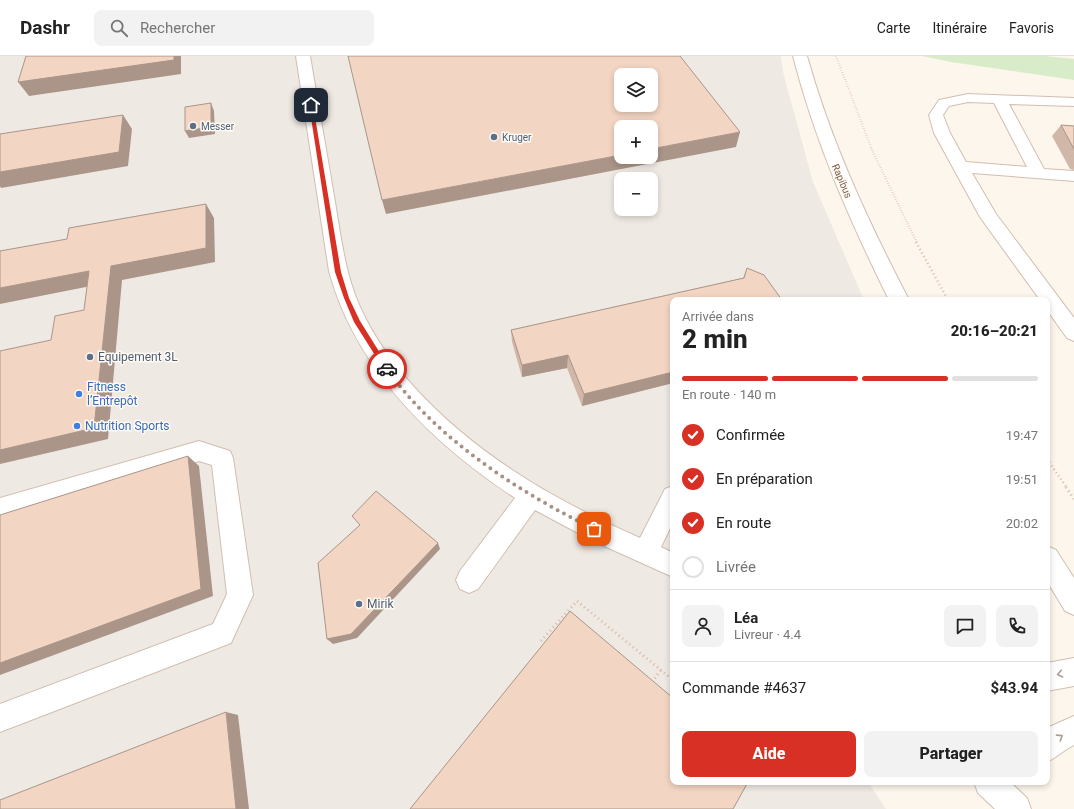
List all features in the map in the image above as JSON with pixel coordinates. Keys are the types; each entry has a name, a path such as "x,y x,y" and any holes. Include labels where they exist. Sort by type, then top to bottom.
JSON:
{"street":[{"path":"303,56 338,272 357,322 391,374 436,424 463,448 532,495 584,524 670,564"},
{"name":"Rapibus","path":"800,56 816,112 833,160 862,227 897,297"},
{"path":"1048,297 989,217 939,125 936,115 944,103 968,98 1074,102"},
{"path":"1000,100 1038,173"},
{"path":"961,167 1073,176"},
{"path":"1050,300 1074,333"},
{"path":"0,509 199,451 222,458 240,595 222,634 0,718"},
{"path":"468,580 532,495"},
{"path":"646,553 670,503"},
{"path":"1050,563 1074,602"},
{"path":"1050,676 1074,672"},
{"path":"1050,744 1055,739 1074,730"},
{"path":"995,788 1016,809"}],"path":[{"path":"836,56 857,116 882,174 946,297"},
{"path":"1050,463 1074,499"},
{"path":"541,641 578,601 670,678"},
{"path":"650,686 661,670"}],"shaded area":[{"path":"0,56 781,56 783,72 813,182 863,297 670,297 670,785 870,785 886,809 0,809"}],"green space":[{"path":"922,56 1045,56 1074,59 1074,80 951,62"}],"building":[{"path":"26,56 174,56 174,60 18,82"},
{"name":"Kruger","path":"348,56 680,56 740,132 658,148 658,120 614,120 614,156 382,200"},
{"path":"211,103 211,127 185,131 185,107"},
{"path":"123,115 119,152 0,172 0,134"},
{"path":"1061,125 1074,126 1074,149"},
{"path":"206,204 206,248 111,266 94,428 0,450 0,351 51,340 55,316 84,310 89,271 0,288 0,251 67,239 69,228"},
{"path":"747,268 764,275 780,297 670,297 670,373 584,394 568,355 522,365 511,330 744,278"},
{"path":"188,456 201,589 0,663 0,515"},
{"name":"Mirik","path":"376,491 438,543 351,634 327,639 318,563 360,525 352,516"},
{"path":"570,611 670,695 670,785 746,785 733,809 410,809"},
{"path":"226,712 236,809 0,809 0,800"}],"way so far":[{"path":"387,369 411,398 436,424 463,448 498,473 559,512 594,529"}],"place":[{"name":"Messer","path":"193,126"},
{"name":"Kruger","path":"494,137"},
{"name":"Equipement 3L","path":"90,357"},
{"name":"Fitness l’Entrepôt","path":"79,394"},
{"name":"Nutrition Sports","path":"77,426"},
{"name":"Mirik","path":"359,604"}],"route":[{"path":"311,105 333,249 338,272 357,322 374,351 387,369"}]}
